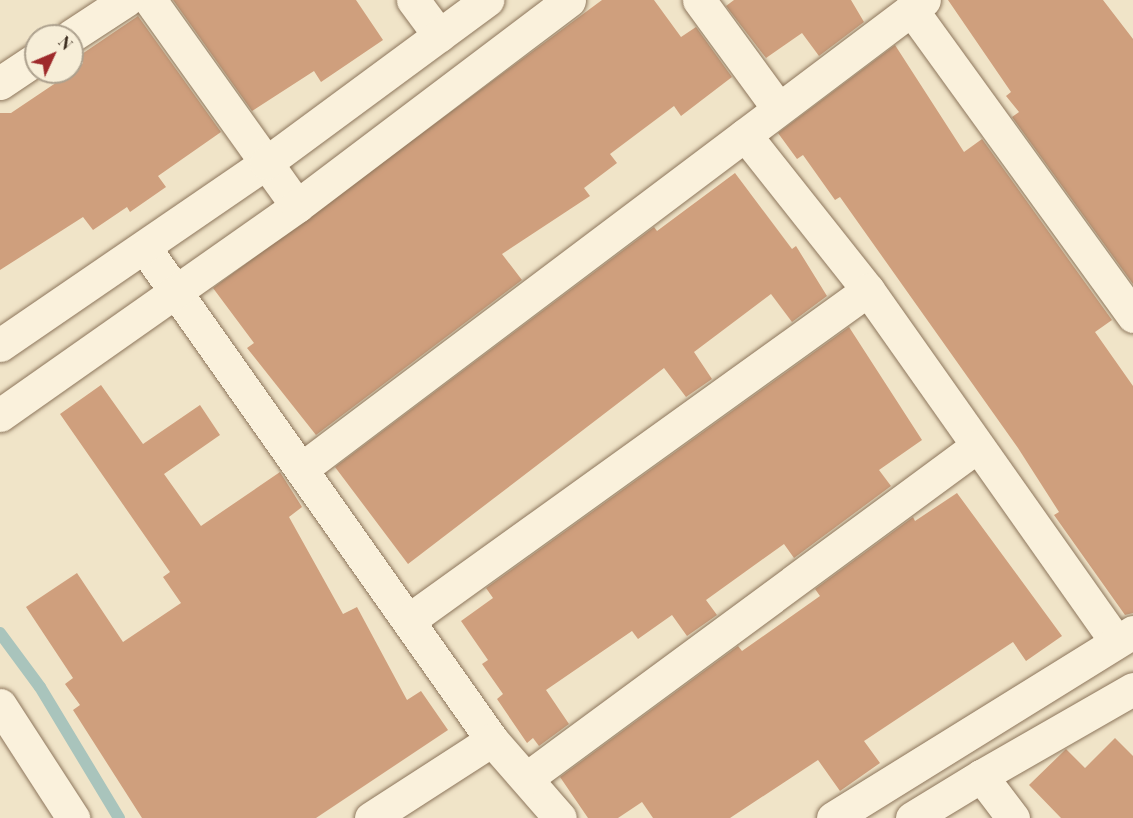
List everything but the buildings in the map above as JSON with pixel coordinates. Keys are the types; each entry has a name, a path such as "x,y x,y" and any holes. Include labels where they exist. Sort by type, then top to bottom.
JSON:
{"street":[{"path":"84,27 126,0"},
{"path":"150,0 297,206"},
{"path":"413,0 439,35"},
{"path":"0,345 266,163 487,0"},
{"path":"0,415 178,293 569,0"},
{"path":"699,0 778,108"},
{"path":"304,467 746,135 778,108 918,5 1133,316"},
{"path":"0,83 24,67"},
{"path":"746,135 868,290 976,447 1124,636 833,818"},
{"path":"144,247 304,467 492,740 560,818"},
{"path":"409,620 868,290"},
{"path":"527,778 976,447"},
{"path":"912,818 1133,689"},
{"path":"0,705 73,818"},
{"path":"371,818 492,740"},
{"path":"981,776 1013,818"}],"waterway":[{"path":"0,633 40,687 119,818"}]}
